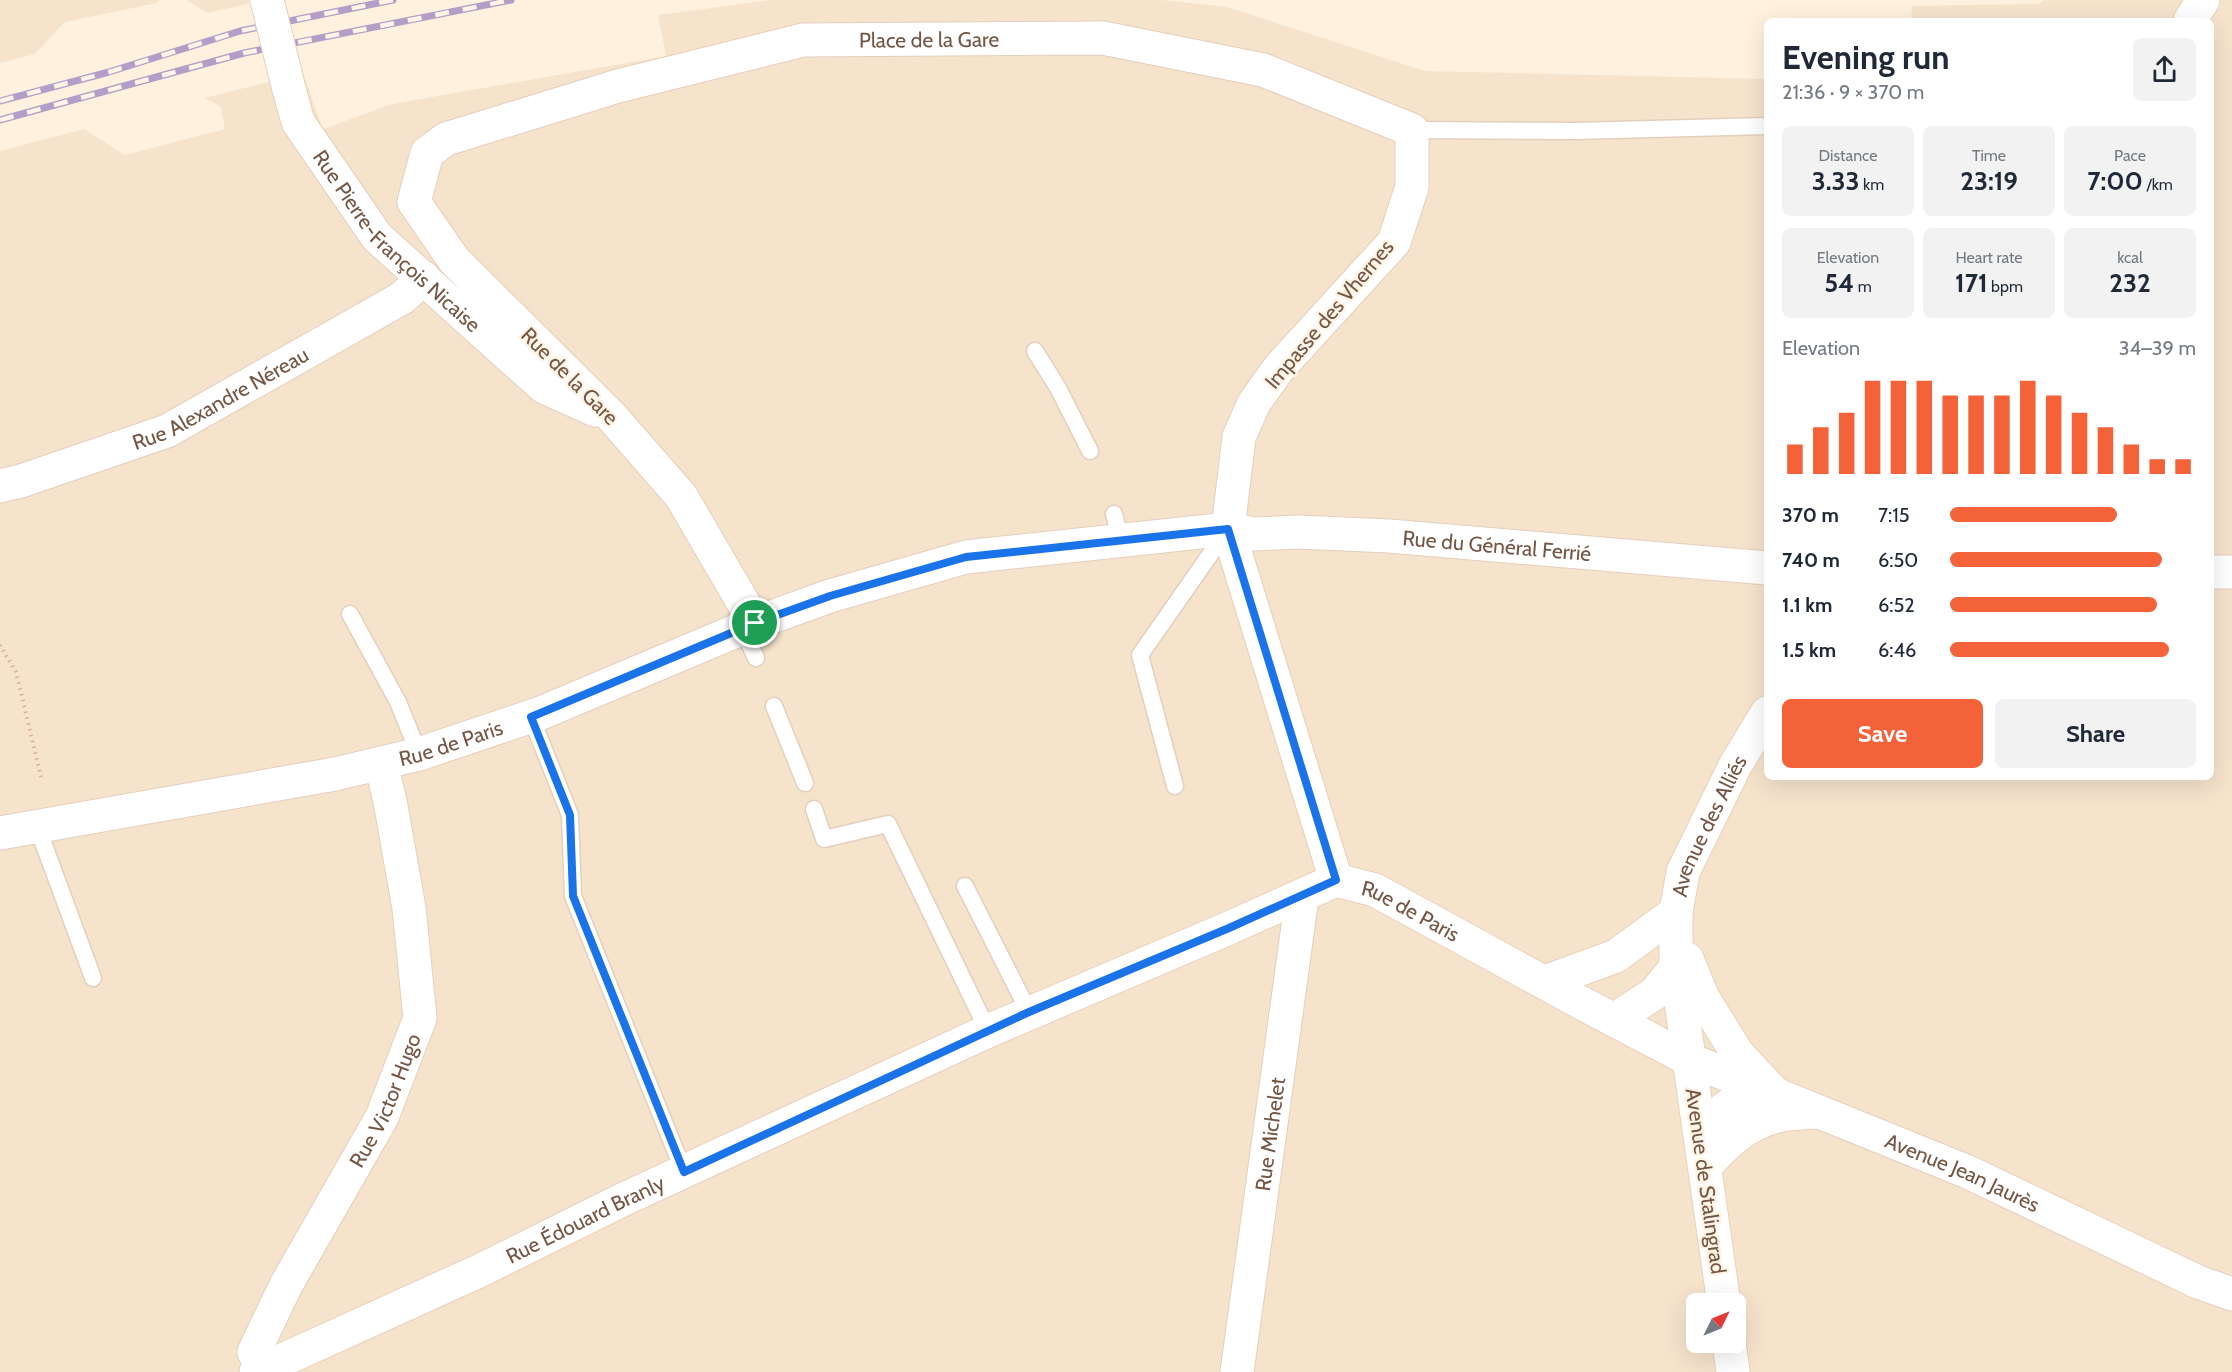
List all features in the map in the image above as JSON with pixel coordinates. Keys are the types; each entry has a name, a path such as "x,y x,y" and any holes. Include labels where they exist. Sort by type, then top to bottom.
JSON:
{"street":[{"name":"Rue Pierre-François Nicaise","path":"267,0 298,122 377,237 544,387 612,417"},
{"path":"2192,18 2203,0"},
{"name":"Place de la Gare","path":"446,139 618,86 803,40 1104,38 1263,70 1412,130"},
{"name":"Impasse des Vhernes","path":"1228,529 1239,437 1254,403 1279,368 1394,242 1412,187 1412,130"},
{"name":"Rue de la Gare","path":"446,139 427,153 414,202 454,260 612,417 681,495 749,625"},
{"name":"Rue Alexandre Néreau","path":"0,486 21,481 167,431 402,298 424,278"},
{"name":"Rue de Paris","path":"0,833 381,764 419,754 531,717 749,625 830,596 966,557 1118,527 1228,529 1336,880 1375,890 1688,1059"},
{"name":"Rue du Général Ferrié","path":"1228,529 1255,534 1299,532 1389,536 1764,568"},
{"path":"2214,572 2232,572"},
{"name":"Avenue des Alliés","path":"1688,1059 1676,967 1676,921 1683,872 1735,766 1764,718"},
{"name":"Rue Victor Hugo","path":"259,1371 254,1352 257,1345 286,1286 382,1117 420,1018 409,908 381,764"},
{"name":"Rue Édouard Branly","path":"259,1371 479,1271 622,1200 1029,1012 1302,897 1336,880"},
{"name":"Rue Michelet","path":"1238,1372 1302,897"},
{"path":"1676,921 1702,998 1737,1053 1767,1092 1728,1106 1699,1129"},
{"name":"Avenue des Alliés","path":"1545,982 1616,957 1676,921"},
{"path":"1614,1020 1655,993 1676,967"},
{"name":"Avenue Jean Jaurès","path":"1688,1059 1968,1172 2198,1282 2232,1294"},
{"name":"Avenue de Stalingrad","path":"1688,1059 1722,1293"},
{"path":"1705,1167 1742,1131 1773,1117 1816,1112"},
{"path":"1730,1353 1733,1372"}],"lane":[{"path":"1412,130 1575,131 1764,126"},
{"path":"1035,351 1058,388 1090,451"},
{"path":"1175,786 1140,656 1228,529"},
{"path":"350,614 398,702 419,754"},
{"path":"749,625 756,658"},
{"path":"774,706 805,783"},
{"path":"531,717 570,815 573,896 684,1172"},
{"path":"814,809 825,839 888,824 988,1031"},
{"path":"37,826 93,978"},
{"path":"965,886 1029,1012"}],"path":[{"path":"0,645 16,672 41,777"}],"shaded area":[{"path":"0,0 159,0 157,3 65,22 35,54 0,63"},
{"path":"187,0 266,0 207,13"},
{"path":"771,0 1161,0 1227,7 1425,71 1764,79 1764,780 2214,780 2214,18 1911,18 1912,6 2038,4 2044,0 2232,0 2232,1372 0,1372 0,151 84,129 125,155 225,129 221,107 205,98 303,73 323,129 392,104 666,56 658,15"}],"railway":[{"path":"0,101 109,72 240,31 393,0"},
{"path":"0,120 244,53 511,0"}],"route":[{"path":"1228,529 1336,880 1302,897 1029,1012 684,1172 573,896 570,815 531,717 755,623 830,596 966,557 1228,529"}]}
